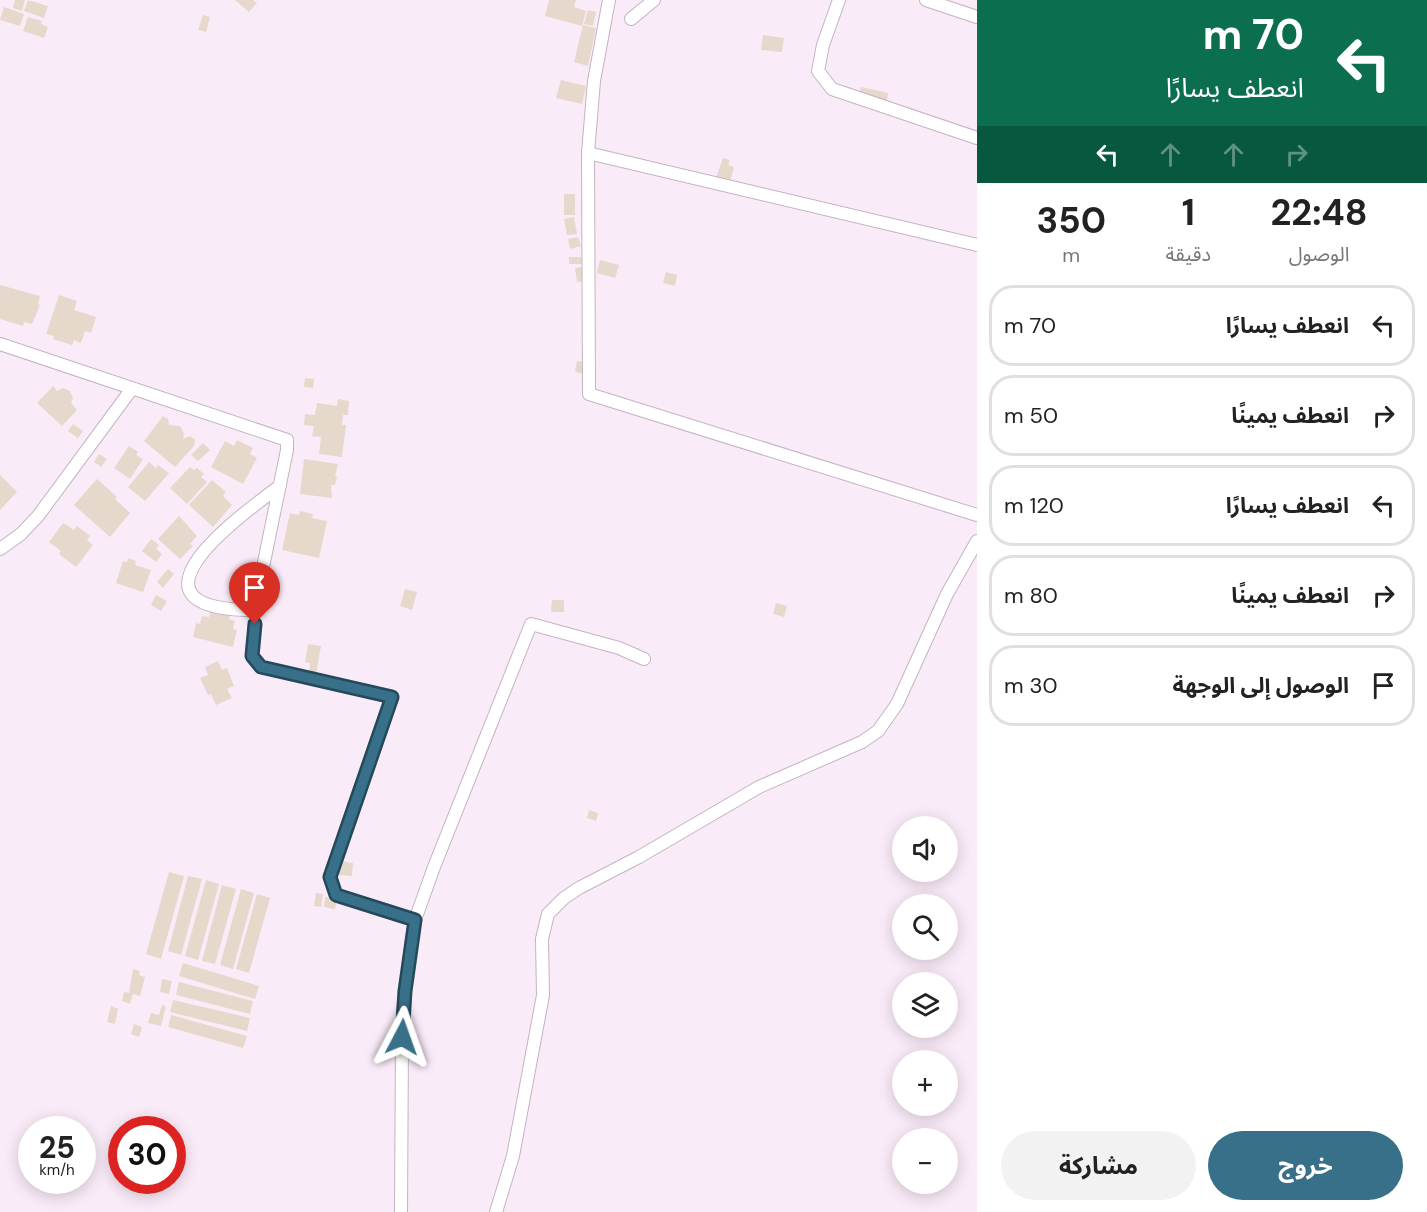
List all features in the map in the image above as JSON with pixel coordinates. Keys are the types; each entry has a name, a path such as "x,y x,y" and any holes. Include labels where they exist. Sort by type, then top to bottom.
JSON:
{"street":[{"path":"609,0 594,81 588,153 589,394 977,515"},
{"path":"631,19 654,0"},
{"path":"839,0 823,45 818,71 832,89 977,138"},
{"path":"926,0 977,17"},
{"path":"588,153 977,245"},
{"path":"0,344 131,390 285,439 288,447 258,596 252,607 238,609 195,598 187,587 187,579 199,557 237,517 280,486"},
{"path":"0,549 21,534 38,516 131,390"},
{"path":"496,1212 513,1156 543,995 542,939 548,914 558,903 579,888 639,857 759,788 862,742 878,731 897,704 947,594 977,541"},
{"path":"255,624 252,656 261,667 392,697 330,877 336,895 415,920"},
{"path":"401,1212 402,1037 405,991 415,920 531,624 619,648 644,659"}],"building":[{"path":"15,0 25,0 22,11 13,8"},
{"path":"28,0 48,6 44,18 24,11"},
{"path":"235,0 253,0 257,3 249,12"},
{"path":"549,0 576,0 574,7 586,11 582,26 545,16"},
{"path":"4,7 24,14 20,26 0,20"},
{"path":"588,10 596,12 593,26 584,24"},
{"path":"203,15 210,17 206,32 198,30"},
{"path":"28,17 42,21 41,24 48,27 44,38 23,31"},
{"path":"583,25 596,28 588,66 574,62"},
{"path":"763,35 784,38 782,52 761,50"},
{"path":"561,80 586,86 582,104 556,98"},
{"path":"861,87 888,93 887,101 859,95"},
{"path":"723,158 730,160 728,165 734,167 730,182 716,178"},
{"path":"564,194 575,194 575,215 564,215"},
{"path":"574,217 577,234 567,235 564,219"},
{"path":"578,237 581,246 570,249 568,239"},
{"path":"569,257 585,257 585,264 569,264"},
{"path":"600,260 619,265 615,278 597,273"},
{"path":"584,267 586,281 577,282 575,268"},
{"path":"666,272 677,275 675,286 663,283"},
{"path":"0,285 40,296 38,304 40,305 32,324 24,322 23,326 0,319"},
{"path":"59,295 77,301 74,310 96,317 91,333 85,331 81,343 74,340 72,345 53,339 54,336 46,334"},
{"path":"577,361 586,362 584,374 575,372"},
{"path":"305,378 314,379 313,388 304,387"},
{"path":"53,386 57,391 63,388 70,391 73,398 71,403 77,410 62,426 37,403"},
{"path":"338,399 349,401 348,415 343,415 342,425 346,425 342,457 319,454 321,437 312,436 314,426 304,425 305,414 315,415 317,403 337,406"},
{"path":"163,416 168,419 169,425 180,426 184,433 183,439 190,436 195,440 194,446 175,467 144,441"},
{"path":"73,424 83,431 78,438 68,431"},
{"path":"237,440 253,448 250,454 257,458 243,484 211,467 225,441 234,446"},
{"path":"203,443 210,450 198,461 191,455"},
{"path":"129,446 138,452 136,455 143,459 130,479 114,468"},
{"path":"99,454 107,459 101,467 94,462"},
{"path":"304,459 338,464 335,485 331,485 332,498 300,494"},
{"path":"149,462 156,468 158,465 169,473 145,501 128,487"},
{"path":"190,467 194,470 197,468 204,474 201,477 207,482 187,504 170,488"},
{"path":"0,475 17,492 0,510"},
{"path":"97,479 117,497 115,499 130,513 110,537 74,505"},
{"path":"212,480 226,492 223,496 232,505 213,527 189,505"},
{"path":"300,511 313,514 312,518 327,521 319,558 282,550 290,513 299,515"},
{"path":"179,516 197,536 190,544 193,546 180,559 158,539"},
{"path":"63,523 74,530 77,526 90,536 87,540 93,545 76,567 59,554 61,551 49,542"},
{"path":"151,539 159,545 156,549 162,554 156,562 142,551"},
{"path":"128,558 136,561 135,565 151,570 143,592 116,583 123,561 127,562"},
{"path":"168,569 174,574 163,588 157,582"},
{"path":"405,589 417,592 412,610 400,606"},
{"path":"156,595 167,601 161,611 151,605"},
{"path":"552,600 564,600 564,612 551,612"},
{"path":"776,603 787,606 784,617 773,614"},
{"path":"210,611 230,615 229,619 235,621 233,629 237,630 233,647 193,637 196,623 200,624 202,616 209,617"},
{"path":"308,644 321,646 316,674 309,673 310,663 305,662"},
{"path":"218,661 222,670 227,668 234,686 227,689 232,698 216,705 200,678 208,675 205,667"},
{"path":"589,810 598,813 596,821 587,818"},
{"path":"340,861 353,863 352,876 338,875"},
{"path":"169,872 184,876 161,959 146,954"},
{"path":"188,876 202,879 181,955 168,951"},
{"path":"206,880 219,884 198,960 185,956"},
{"path":"222,885 236,889 215,964 202,961"},
{"path":"241,889 254,893 233,969 220,965"},
{"path":"316,893 323,894 321,907 314,906"},
{"path":"257,894 270,898 249,973 236,969"},
{"path":"325,897 337,898 335,909 324,907"},
{"path":"183,963 259,986 255,999 179,976"},
{"path":"133,969 140,971 139,975 145,977 140,996 133,994 130,1004 122,1001 124,992 129,993"},
{"path":"162,979 172,981 169,994 160,992"},
{"path":"179,982 253,1001 250,1014 176,995"},
{"path":"173,1000 250,1018 247,1031 170,1012"},
{"path":"162,1005 166,1006 161,1026 148,1023 151,1013 159,1015"},
{"path":"111,1006 118,1009 115,1024 107,1022"},
{"path":"171,1015 247,1036 243,1048 168,1027"},
{"path":"134,1024 142,1027 139,1037 131,1034"}],"route":[{"path":"255,624 252,656 261,667 392,697 330,877 336,895 415,920 405,991 402,1037"}]}
